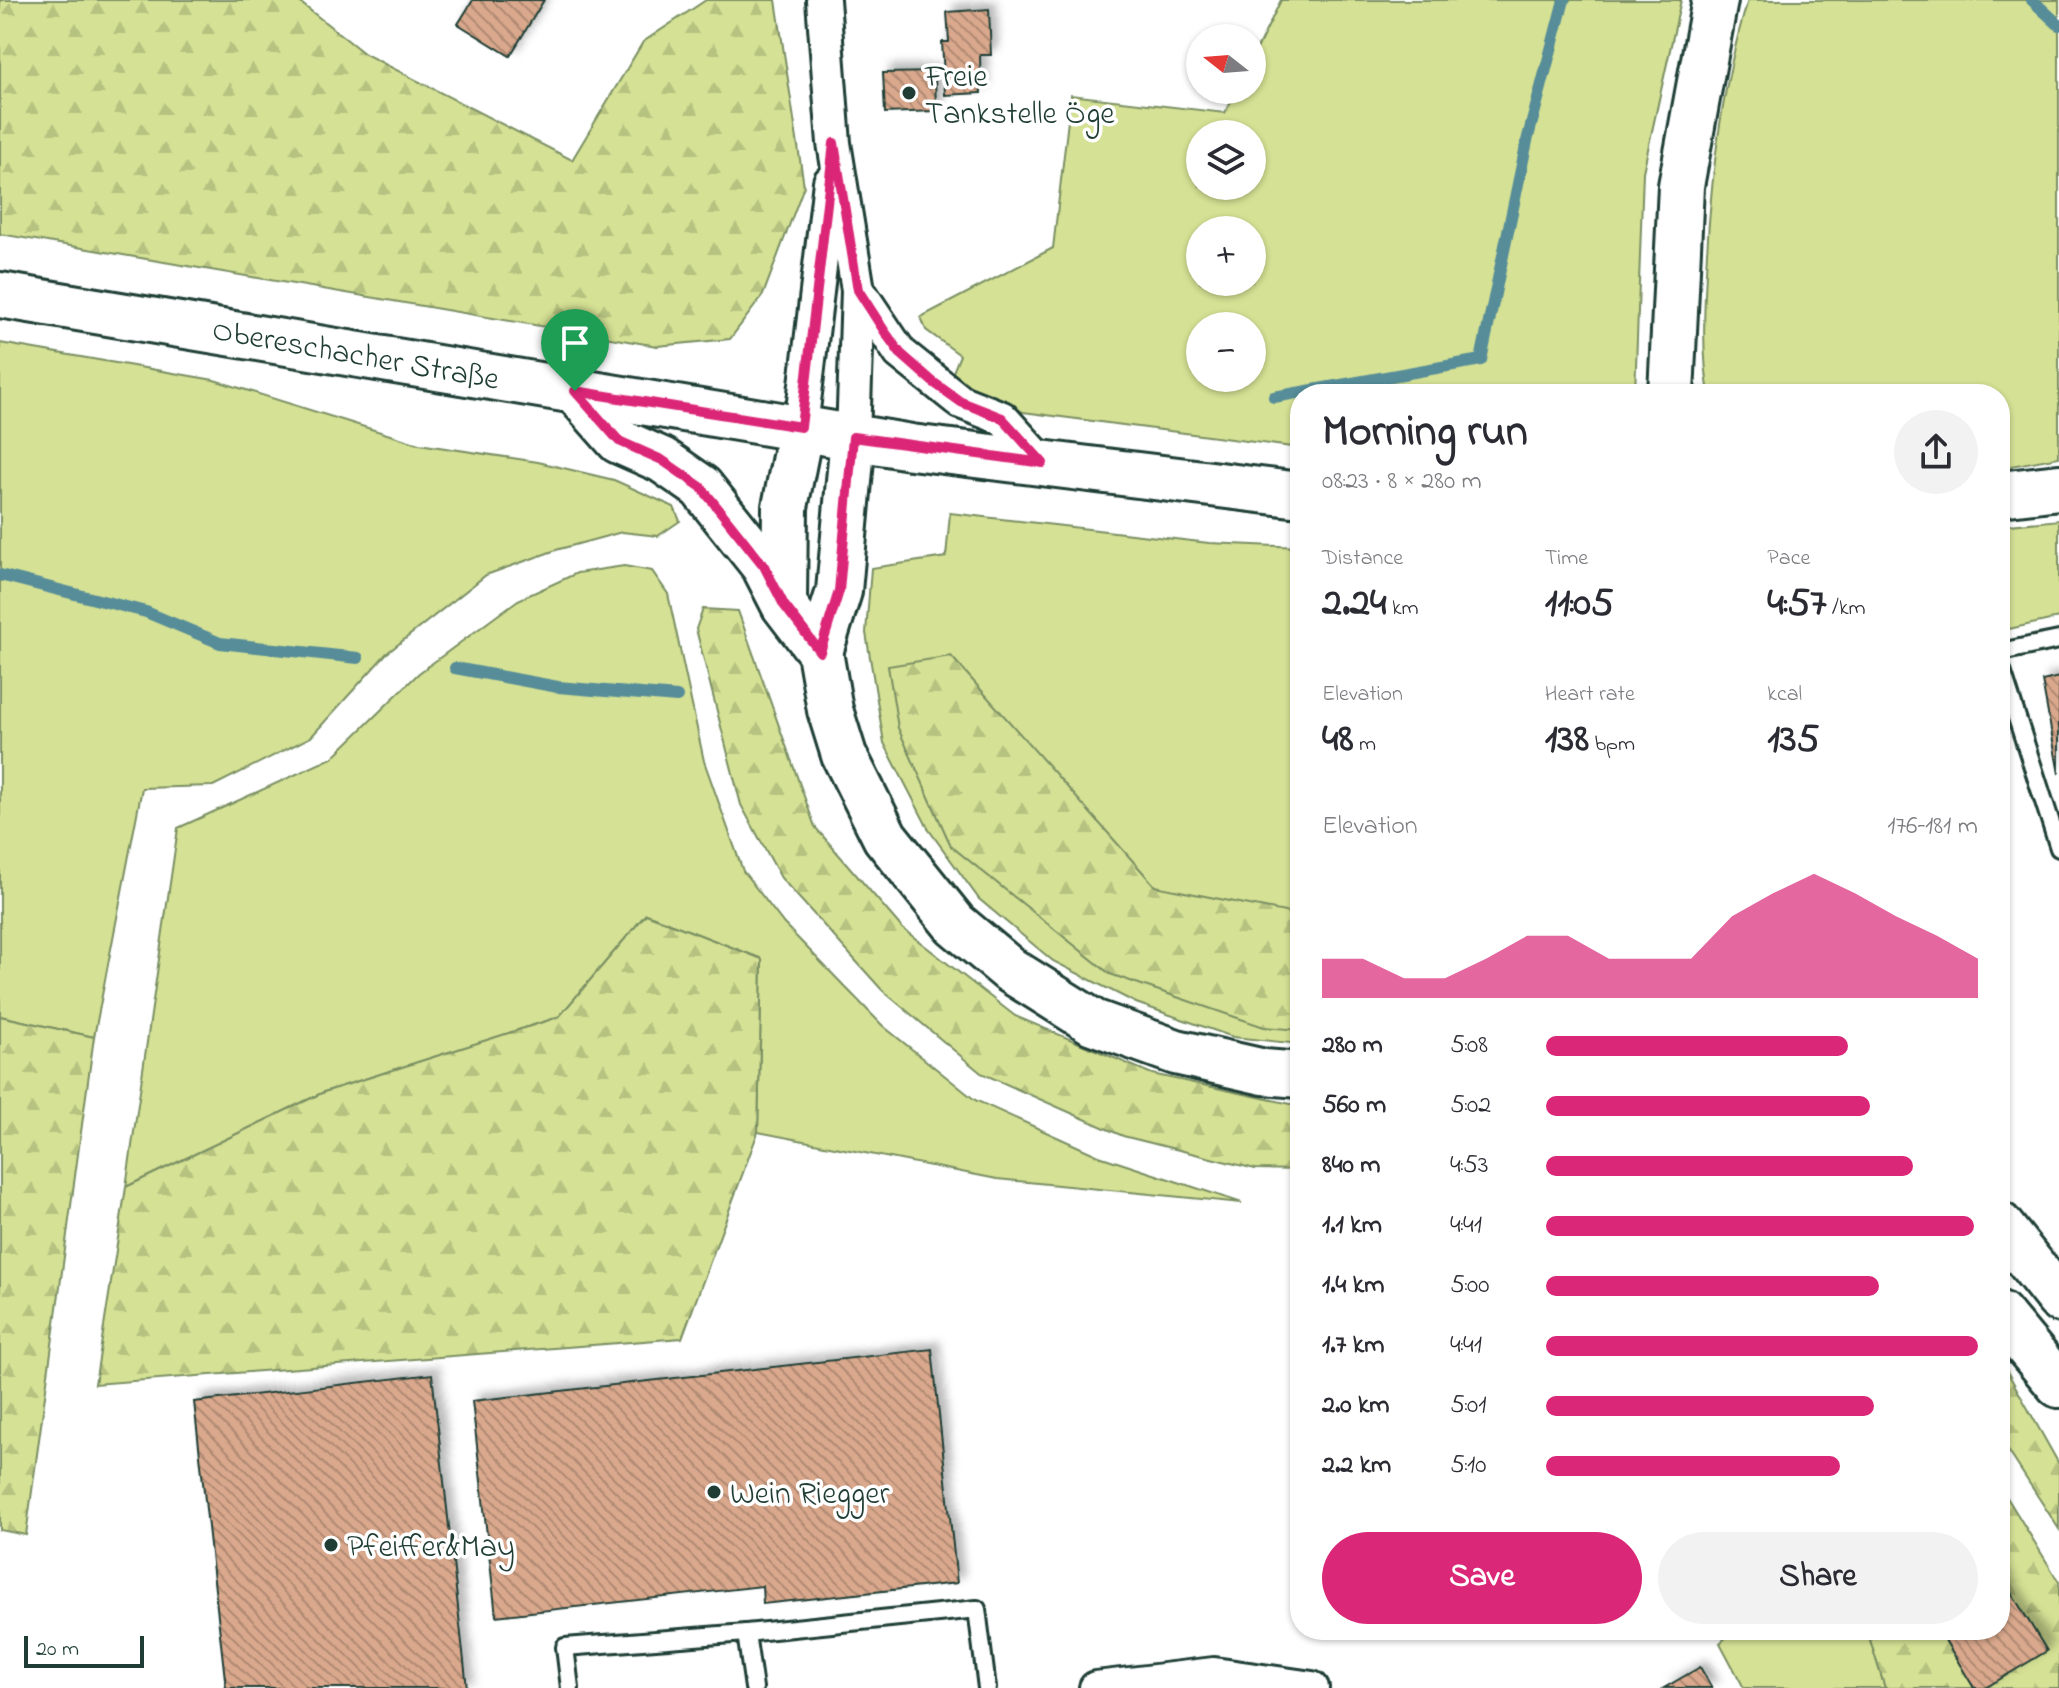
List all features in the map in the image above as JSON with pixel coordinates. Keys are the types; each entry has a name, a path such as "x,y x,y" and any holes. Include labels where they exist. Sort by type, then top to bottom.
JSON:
{"street":[{"path":"823,0 834,143 858,290 853,437 839,591 820,652 830,710 844,755 885,837 955,924 1010,970 1093,1022 1176,1052 1264,1072 1290,1074"},
{"path":"1671,384 1681,186 1715,0"},
{"path":"784,605 785,507 801,427 834,143"},
{"path":"858,290 900,353 961,402 1002,418 1043,463"},
{"name":"Obereschacher Straße","path":"0,295 853,437 1290,494"},
{"path":"575,391 619,441 662,460 701,487 764,566 784,605 820,652"},
{"path":"2010,493 2059,487"},
{"path":"2010,1238 2059,1299"},
{"path":"2010,1326 2059,1385"},
{"path":"1096,1688 1214,1681 1312,1688"}],"lane":[{"path":"2010,650 2059,640"},
{"path":"2010,696 2059,848"},
{"path":"570,1688 565,1647 746,1633 977,1609 987,1688"},
{"path":"746,1633 754,1688"}],"green space":[{"path":"0,0 297,0 365,54 572,160 643,42 706,0 776,0 804,186 763,295 730,339 657,346 0,234"},
{"path":"1281,0 1681,0 1643,172 1635,384 1290,384 1290,447 1023,412 951,377 960,355 926,330 921,317 1053,248 1071,95 1225,113 1230,104 1266,104 1266,31"},
{"path":"1748,0 2059,0 2059,457 2010,466 2010,384 1708,384 1704,318 1710,203 1718,134"},
{"path":"0,343 214,380 419,444 538,462 614,480 674,507 680,521 658,536 622,532 556,550 486,575 386,654 311,737 213,786 142,788 94,1037 0,1016"},
{"path":"950,513 1209,543 1290,547 1290,1043 1233,1037 1136,1003 1053,961 979,899 929,830 884,743 866,633 871,568 946,557"},
{"path":"2059,520 2059,618 2010,629 2010,525"},
{"path":"624,566 652,571 668,594 704,761 743,871 784,924 883,1026 975,1100 1099,1156 1242,1203 997,1179 758,1132 762,959 646,914 559,1017 324,1092 126,1187 178,828 332,758 419,673 518,600 577,573"},
{"path":"703,609 738,611 815,827 902,928 1015,1016 1152,1074 1290,1104 1290,1170 1255,1169 1123,1136 981,1073 882,990 781,878 741,805 696,629"},
{"path":"951,656 1155,886 1290,913 1290,1029 1264,1027 1110,974 951,846 898,728 888,666"},
{"path":"646,914 762,959 758,1132 682,1338 95,1384 126,1187 324,1092 559,1017"},
{"path":"0,1016 94,1037 26,1535 0,1530"},
{"path":"2010,1377 2059,1464 2059,1529 2010,1453"},
{"path":"2010,1502 2059,1582 2059,1688 1885,1688 1870,1640 2010,1640"},
{"path":"1723,1640 1870,1640 1885,1688 1744,1688 1720,1643"}],"building":[{"path":"473,0 544,0 510,56 458,24"},
{"path":"989,9 991,55 980,55 981,93 945,95 942,42 949,42 947,12"},
{"path":"935,72 936,111 885,113 883,73"},
{"path":"2059,677 2059,774 2042,681"},
{"name":"Wein Riegger","path":"932,1349 957,1583 763,1604 762,1586 496,1616 472,1401"},
{"name":"Pfeiffer&May","path":"432,1374 467,1688 226,1688 194,1402"},
{"path":"2010,1590 2047,1651 1985,1688 1974,1688 1945,1640 2010,1640"},
{"path":"1700,1667 1712,1688 1664,1688"}],"waterway":[{"path":"1347,384 1481,360 1527,141 1564,0"},
{"path":"2032,0 2059,25"},
{"path":"1274,397 1290,394"},
{"path":"0,575 146,612 220,643 358,658"},
{"path":"455,668 558,687 677,697"}],"place":[{"name":"Freie Tankstelle Öge","path":"909,93"},
{"name":"Wein Riegger","path":"714,1492"},
{"name":"Pfeiffer&May","path":"331,1545"}],"route":[{"path":"834,143 858,290 885,332 900,353 933,382 961,402 1002,418 1043,463 853,437 839,591 820,652 784,605 764,566 701,487 662,460 619,441 575,391 801,427 834,143"}]}
